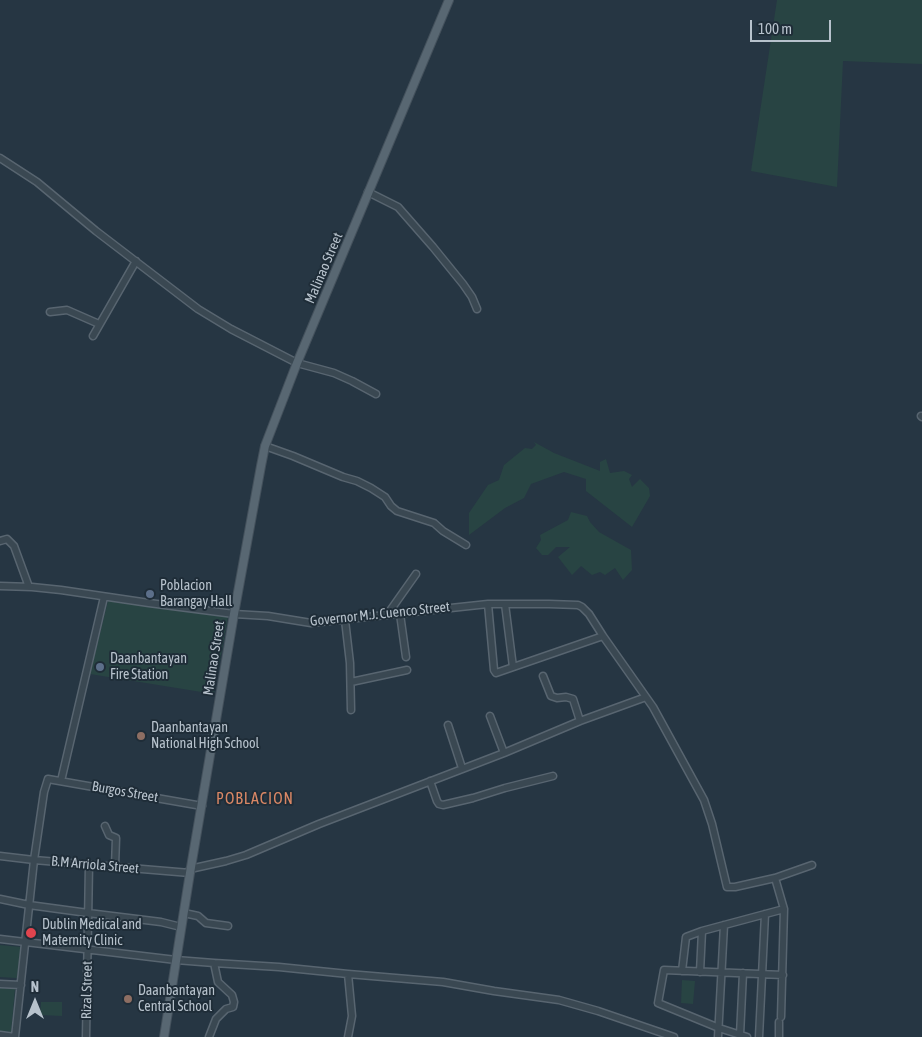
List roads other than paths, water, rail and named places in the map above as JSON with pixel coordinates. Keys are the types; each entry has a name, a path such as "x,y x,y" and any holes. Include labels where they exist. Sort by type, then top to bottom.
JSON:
{"main road":[{"name":"Malinao Street","path":"164,1037 190,871 265,446 297,363 449,0"}],"street":[{"path":"0,158 37,182 198,308 231,329 297,363 334,373 376,394"},
{"path":"368,192 398,207 463,284 472,297 477,309"},
{"path":"93,336 136,260"},
{"path":"50,312 67,310 100,324"},
{"path":"265,446 357,481 385,497 397,511 434,523 466,545"},
{"path":"0,541 7,539 14,546 29,587"},
{"path":"387,615 416,574"},
{"name":"Governor M.J. Cuenco Street","path":"0,586 61,590 311,623 488,604 572,604 582,607 589,614 603,636"},
{"path":"61,781 104,597"},
{"path":"488,604 494,670 496,673 603,636 653,707 704,800 712,824 727,887 775,878 812,865"},
{"path":"505,604 514,667"},
{"path":"400,614 406,657"},
{"path":"345,620 351,682 351,710"},
{"path":"351,682 407,670"},
{"path":"543,676 551,696 556,698 573,698 580,721"},
{"name":"B.M Arriola Street","path":"0,856 88,865 190,871 246,855 580,721 646,697"},
{"path":"490,716 504,753"},
{"path":"448,725 462,768"},
{"path":"430,781 437,801 439,804 443,804 473,798 553,776"},
{"name":"Burgos Street","path":"34,860 44,792 48,779 202,806"},
{"path":"104,826 108,835 116,838 115,867"},
{"path":"0,1035 15,1037 34,860"},
{"name":"Rizal Street","path":"86,1037 88,865"},
{"path":"775,878 784,909 783,975 779,1037"},
{"path":"0,899 182,927"},
{"path":"682,971 686,937 784,909"},
{"path":"184,913 198,916 206,923 228,926"},
{"path":"759,1037 765,914"},
{"path":"718,1037 720,1028 724,925"},
{"path":"700,972 702,931"},
{"path":"0,939 214,964 279,967 443,982 552,998 598,1011 674,1037"},
{"path":"209,1037 216,1019 226,1009 233,1007 234,1002 232,995 218,982 214,964"},
{"path":"743,973 744,1036 658,1003 664,970 722,973 743,973 783,975"},
{"path":"348,974 352,1016 348,1037"},
{"path":"0,984 21,985"}],"place":[{"name":"Poblacion Barangay Hall","path":"150,594"},
{"name":"Daanbantayan Fire Station","path":"100,667"},
{"name":"Daanbantayan National High School","path":"141,736"},
{"name":"Dublin Medical and Maternity Clinic","path":"31,933"},
{"name":"Daanbantayan Central School","path":"128,999"}],"district":[{"name":"POBLACION","path":"255,799"}]}
